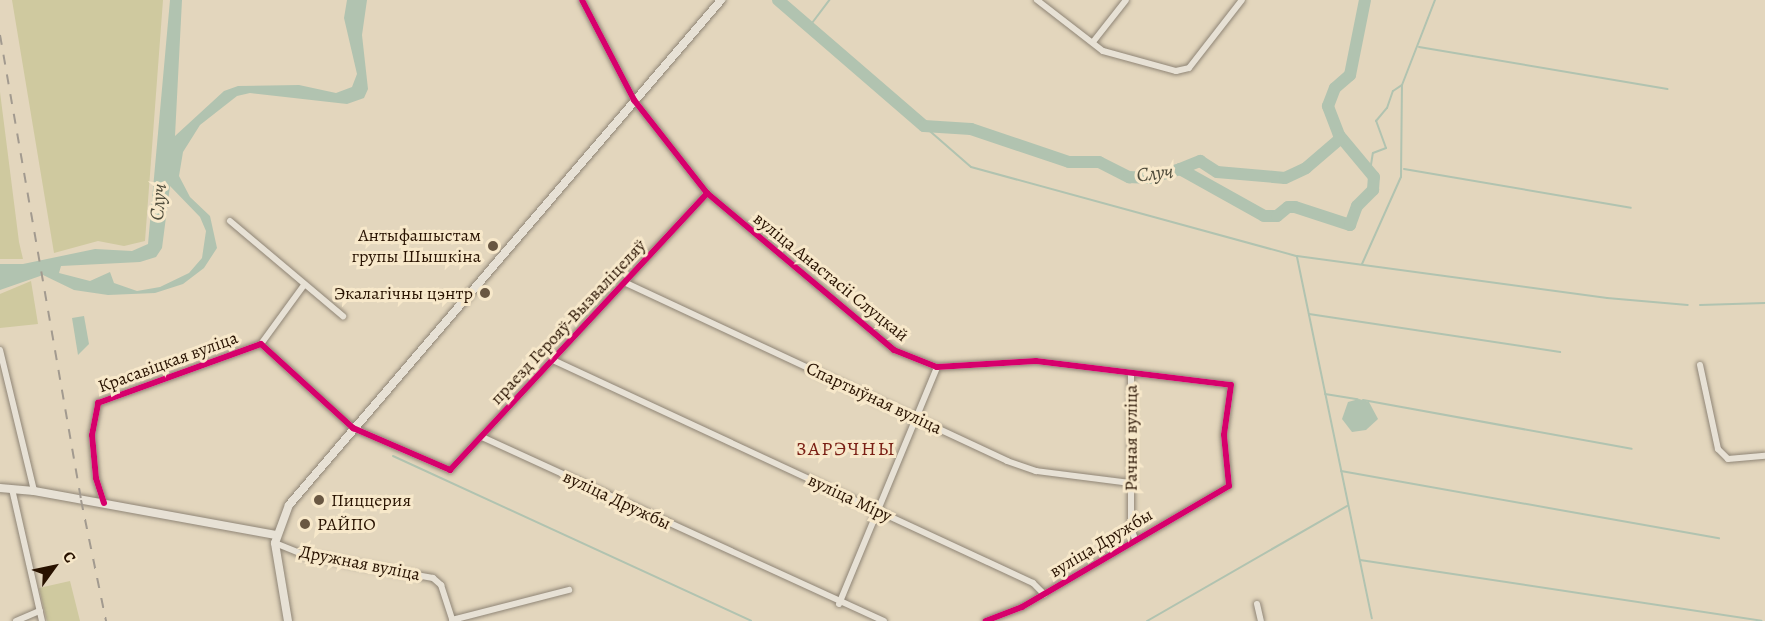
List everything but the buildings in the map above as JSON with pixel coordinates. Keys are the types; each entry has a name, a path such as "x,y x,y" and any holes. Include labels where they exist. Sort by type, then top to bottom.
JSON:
{"main road":[{"path":"288,621 275,539 289,505 721,0"},
{"path":"0,488 34,490 275,539"}],"street":[{"name":"вуліца Анастасіі Слуцкай","path":"582,0 634,100 707,193 894,350 937,367 1036,362 1231,385 1224,435 1229,486"},
{"path":"1037,0 1117,58 1183,70 1189,68 1242,0"},
{"path":"1093,42 1126,0"},
{"name":"праезд Герояў-Вызваліцеляў","path":"450,470 555,361 707,193"},
{"path":"230,221 343,316"},
{"name":"Спартыўная вуліца","path":"626,283 916,418 1036,471 1131,483"},
{"path":"261,344 304,285"},
{"name":"Красавіцкая вуліца","path":"104,503 96,478 92,435 98,403 261,344 353,428 450,470"},
{"path":"0,350 34,490"},
{"name":"вуліца Міру","path":"555,361 1039,585 1044,594"},
{"path":"1700,365 1718,448 1728,459 1765,456"},
{"path":"839,604 937,367"},
{"name":"Рачная вуліца","path":"1131,373 1131,528 1135,539"},
{"name":"вуліца Дружбы","path":"482,437 839,604 884,621"},
{"name":"вуліца Дружбы","path":"986,621 1044,594 1229,486"},
{"path":"12,489 42,621"},
{"name":"Дружная вуліца","path":"275,539 308,556 433,578 441,585 452,621"},
{"path":"452,621 569,590"},
{"path":"1257,604 1261,621"},
{"path":"16,621 40,611"}],"shaded area":[{"path":"12,0 163,0 145,241 124,246 98,241 54,253"},
{"path":"0,92 19,242 23,259 0,259"},
{"path":"31,281 38,324 0,328 0,294"},
{"path":"70,581 80,621 47,621 39,588"}],"water":[{"path":"170,0 182,0 175,136 224,91 238,86 299,85 336,93 352,87 357,74 344,18 347,0 367,0 362,35 368,89 364,98 347,104 250,93 237,96 200,125 183,152 179,176 190,197 210,216 217,248 204,268 183,284 155,293 108,295 74,290 43,275 0,290 0,264 23,264 95,249 132,251 148,244","holes":["170,186 200,217 206,231 202,258 189,273 160,287 137,291 114,283 110,272 90,281 59,273 61,266 140,262 156,257 162,248"]},
{"path":"84,316 89,344 78,355 72,318"},
{"path":"1359,399 1369,402 1378,419 1366,430 1352,432 1342,419 1348,402"}],"waterway":[{"name":"Случ","path":"778,0 924,126 971,129 1069,162 1099,162 1129,177 1149,178 1180,169 1264,216 1277,216 1288,207 1295,207 1350,225 1357,206 1373,190 1374,177 1339,135 1328,106 1335,88 1350,75 1365,0"},
{"path":"809,27 829,0"},
{"path":"1362,264 1401,177 1402,85 1435,0"},
{"path":"1419,47 1667,89"},
{"path":"1370,171 1373,153 1386,148 1376,121 1387,108 1393,91 1402,85"},
{"path":"924,126 971,167 1297,256 1607,298 1688,305"},
{"path":"1180,169 1200,161 1217,172 1285,178 1306,168 1341,138"},
{"path":"1404,169 1631,208"},
{"path":"1297,257 1372,618"},
{"path":"1700,305 1765,303"},
{"path":"1309,314 1560,352"},
{"path":"1325,394 1358,399"},
{"path":"1363,400 1632,449"},
{"path":"393,456 751,621"},
{"path":"1341,471 1719,538"},
{"path":"1147,621 1347,506"},
{"path":"1360,560 1761,621"}],"railway":[{"path":"0,35 81,500 106,621"}],"cycle path":[{"path":"582,0 634,100 707,193 894,350 937,367 1036,361 1231,385 1224,435 1229,486 1022,607 986,621"},
{"path":"104,503 96,478 92,435 98,403 261,344 353,428 450,470 707,193"}],"place":[{"name":"Антыфашыстам групы Шышкіна","path":"493,246"},
{"name":"Экалагічны цэнтр","path":"485,293"},
{"name":"Пиццерия","path":"319,500"},
{"name":"РАЙПО","path":"305,524"}],"district":[{"name":"ЗАРЭЧНЫ","path":"846,448"}]}
